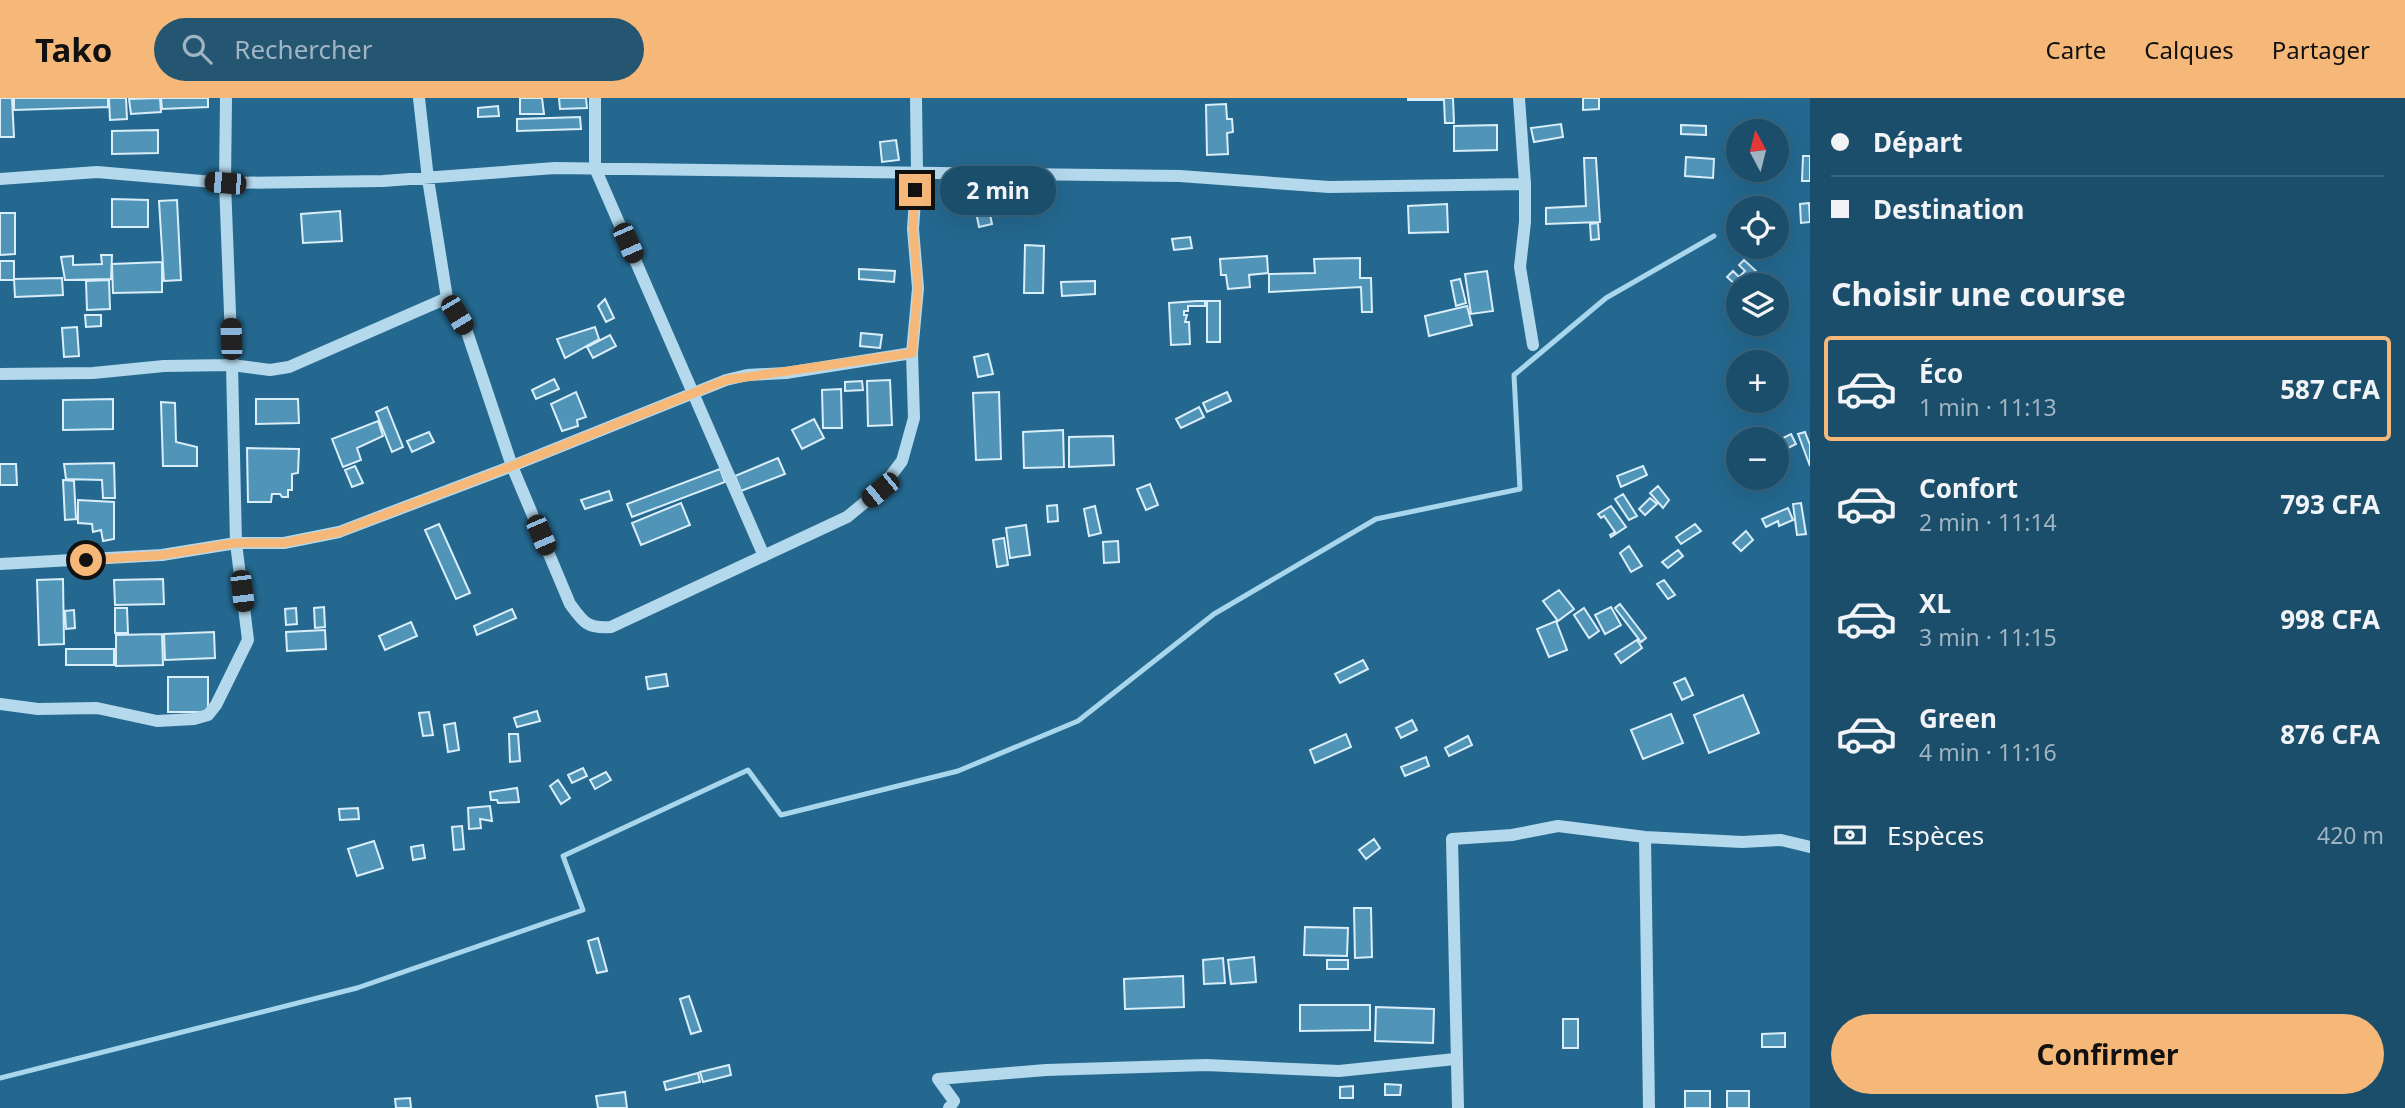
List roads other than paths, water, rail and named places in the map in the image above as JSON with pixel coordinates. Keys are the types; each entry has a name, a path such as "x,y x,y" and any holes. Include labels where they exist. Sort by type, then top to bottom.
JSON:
{"street":[{"path":"0,704 38,709 97,708 157,721 194,719 208,715 223,693 229,674 248,640 236,543 225,183 226,98"},
{"path":"419,98 428,179 447,298 467,332 512,466 570,604 583,622 597,628 611,627 847,517 880,490 902,461 914,418 912,353 918,288 913,229 917,171 916,98"},
{"path":"595,98 595,168 764,556"},
{"path":"1519,98 1525,184 1525,222 1520,267 1533,345"},
{"path":"0,179 97,172 225,183 428,179 555,168 595,168 1180,176 1329,187 1525,184"},
{"path":"0,374 93,373 164,366 232,365 270,370 289,367 447,298"},
{"path":"0,564 162,555 236,543 284,543 339,532 512,466 692,391 726,380 912,353"},
{"path":"1458,1108 1452,839 1512,835 1558,826 1645,837 1742,842 1782,840 1810,846"},
{"path":"1645,837 1649,1108"},
{"path":"949,1108 954,1101 938,1079 1046,1070 1206,1065 1339,1071 1455,1059"}],"waterway":[{"path":"0,1078 357,988 583,910 563,856 748,770 781,815 958,771 1078,721 1214,614 1376,519 1520,489 1514,375 1606,298 1714,236"}]}
